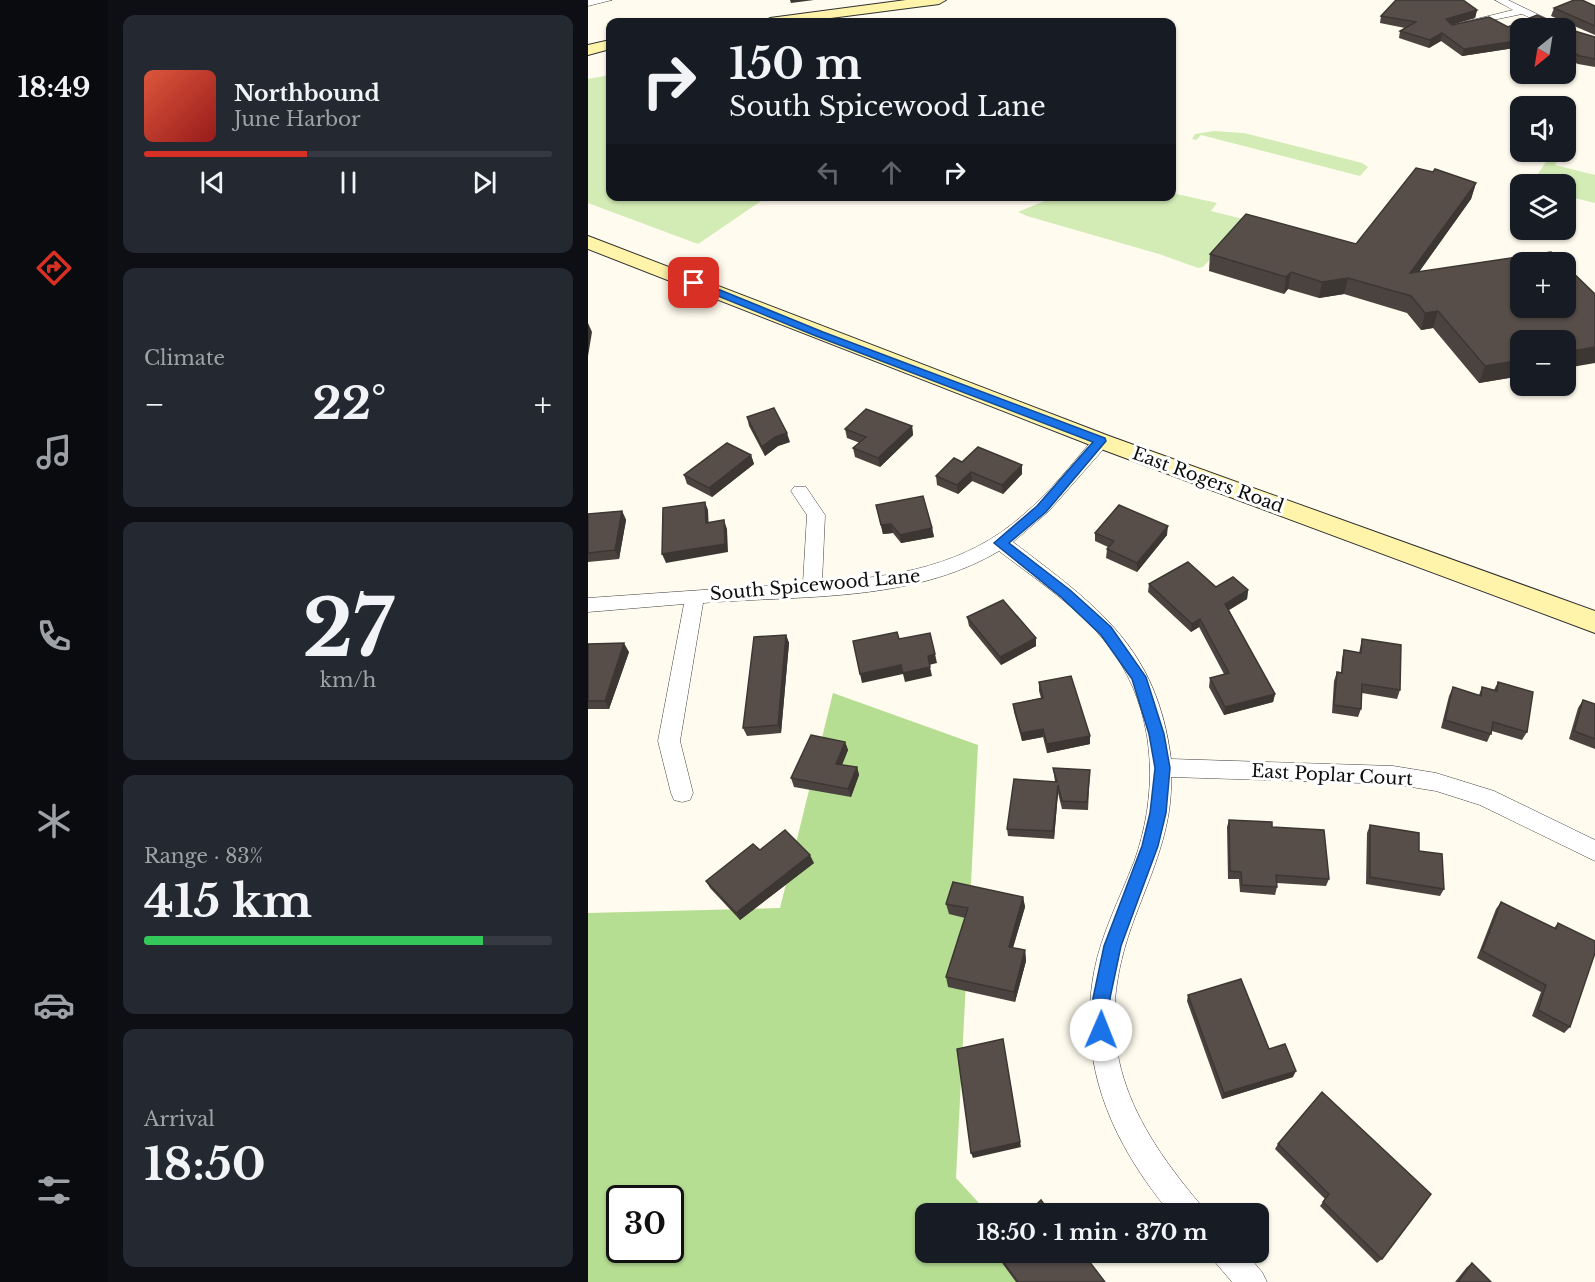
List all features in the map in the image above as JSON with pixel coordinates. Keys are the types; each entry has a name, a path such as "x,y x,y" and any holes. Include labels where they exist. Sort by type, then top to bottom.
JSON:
{"main road":[{"path":"786,18 898,2 939,0"},
{"path":"588,50 606,46"},
{"name":"East Rogers Road","path":"588,242 1101,441 1595,622"}],"street":[{"path":"588,3 607,0"},
{"path":"1500,0 1537,18"},
{"path":"1463,25 1521,11"},
{"name":"South Spicewood Lane","path":"588,605 872,584 923,576 958,565 1001,543 1041,509 1101,441"},
{"path":"800,491 816,515 812,588"},
{"path":"1001,543 1089,613 1124,654 1139,677 1149,704 1162,768 1158,813 1150,846 1112,946 1102,998 1101,1030 1104,1061 1118,1106 1151,1169 1180,1203"},
{"path":"682,793 669,741 695,596"},
{"name":"East Poplar Court","path":"1162,768 1393,775 1436,782 1486,798 1595,851"},
{"path":"1235,1263 1252,1282"}],"green space":[{"path":"606,76 606,201 761,201 698,244 588,203 588,79"},
{"path":"1214,131 1244,133 1362,163 1368,167 1360,176 1201,135 1196,140 1192,139 1195,134"},
{"path":"1546,162 1556,162 1555,165 1595,175 1595,203 1576,198 1576,174 1538,174"},
{"path":"1176,194 1217,203 1211,211 1247,220 1203,267 1198,268 1018,212 1044,201 1176,201"},
{"path":"833,693 978,745 956,1178 979,1203 915,1203 915,1263 1033,1263 1051,1282 588,1282 588,913 780,908"}],"building":[{"path":"1396,0 1463,0 1477,10 1446,19 1452,25 1489,17 1510,26 1510,42 1464,49 1442,33 1430,40 1400,31 1416,22 1381,16"},
{"path":"1574,0 1582,0 1595,6 1595,26 1554,8"},
{"path":"1576,31 1595,37 1595,59 1576,54"},
{"path":"1416,168 1433,172 1435,169 1476,183 1410,273 1510,258 1510,318 1576,318 1576,276 1595,294 1595,347 1576,350 1576,330 1510,330 1510,362 1485,366 1438,311 1425,313 1411,296 1348,278 1322,282 1291,272 1286,277 1210,254 1246,214 1356,244"},
{"path":"774,408 787,433 775,437 762,447 747,417"},
{"path":"866,409 912,426 878,458 853,448 866,437 845,429"},
{"path":"727,443 751,455 709,488 684,475"},
{"path":"978,447 1022,465 1002,485 971,472 957,485 936,476 954,458 962,462"},
{"path":"923,496 932,528 900,535 891,524 881,525 876,505"},
{"path":"705,502 706,523 724,520 725,544 662,554 663,508"},
{"path":"1119,505 1168,526 1137,563 1107,549 1114,541 1095,533"},
{"path":"622,511 615,550 588,553 588,514"},
{"path":"1188,562 1216,587 1233,577 1248,590 1225,604 1275,694 1225,707 1210,678 1229,673 1200,619 1192,624 1149,584"},
{"path":"1003,600 1036,638 1000,657 967,617"},
{"path":"897,632 899,639 930,633 935,654 928,656 930,667 903,673 901,665 860,674 853,641"},
{"path":"786,635 778,725 743,728 754,637"},
{"path":"1362,639 1401,645 1400,690 1362,684 1361,709 1334,705 1337,672 1342,673 1344,650 1361,653"},
{"path":"624,643 605,701 588,701 588,644"},
{"path":"1071,676 1090,736 1047,744 1043,729 1021,733 1013,704 1043,698 1039,682"},
{"path":"1498,682 1533,692 1527,732 1493,722 1491,734 1445,720 1453,687 1481,696 1482,687 1497,691"},
{"path":"1583,700 1595,704 1595,739 1574,731"},
{"path":"811,735 845,742 836,764 857,767 848,789 791,778"},
{"path":"1053,768 1090,770 1087,802 1062,801 1058,785 1053,831 1007,829 1014,779 1057,782"},
{"path":"1229,820 1272,822 1272,827 1324,830 1329,879 1276,875 1277,887 1242,885 1241,872 1230,871"},
{"path":"1370,825 1419,833 1419,851 1442,854 1444,889 1370,877"},
{"path":"785,830 810,855 736,913 706,881 753,844 760,850"},
{"path":"953,882 1023,897 1009,947 1025,950 1014,992 946,977 968,908 946,904"},
{"path":"1501,902 1556,929 1558,923 1595,941 1595,953 1570,1027 1538,1010 1546,985 1482,951"},
{"path":"1241,979 1269,1049 1285,1044 1296,1071 1224,1093 1188,995"},
{"path":"1003,1039 1020,1142 971,1153 957,1049"},
{"path":"1322,1092 1431,1194 1382,1259 1323,1202 1329,1194 1278,1144"},
{"path":"1004,1263 1090,1263 1105,1282 1018,1282"},
{"path":"1472,1263 1491,1282 1458,1282"}],"route":[{"path":"694,283 820,334 1101,441 1041,509 1001,543 1066,593 1106,631 1139,677 1157,734 1162,768 1158,813 1150,846 1112,946 1102,998 1101,1030"}]}
